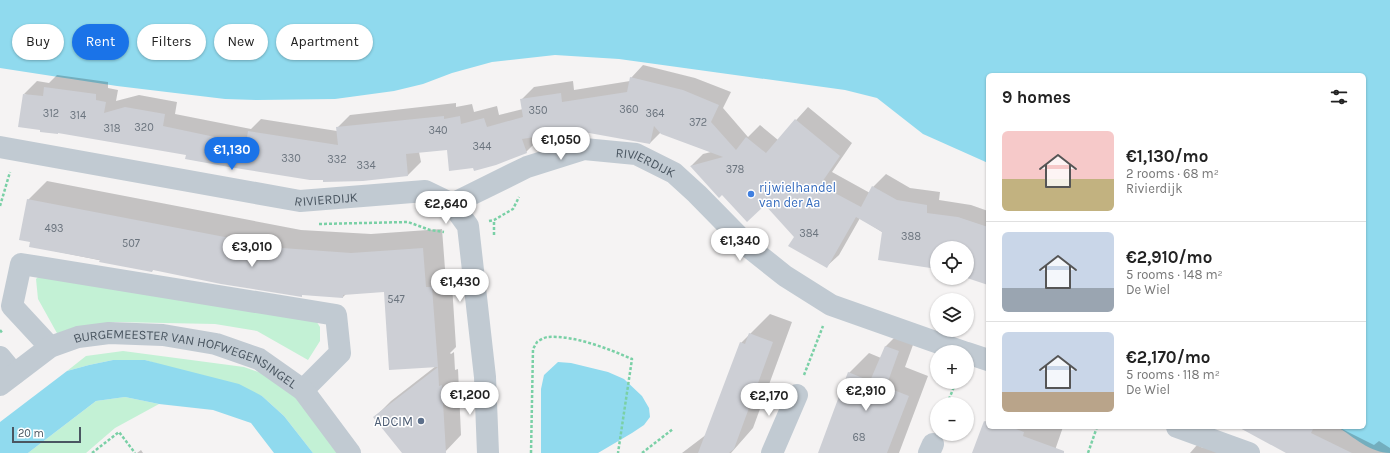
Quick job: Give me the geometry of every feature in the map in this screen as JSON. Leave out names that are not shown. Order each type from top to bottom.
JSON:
[{"type":"street","name":"RIVIERDIJK","points":[[0,147],[300,201],[425,191],[452,204],[527,167],[584,149],[636,154],[674,173],[697,194],[751,249],[785,276],[831,305],[944,345]]},
{"type":"street","points":[[452,204],[468,226],[485,377],[488,453]]},
{"type":"street","points":[[50,347],[12,306],[21,264],[336,315],[340,353],[303,390]]},
{"type":"street","name":"BURGEMEESTER VAN HOFWEGENSINGEL","points":[[7,379],[50,347],[78,337],[108,333],[163,335],[216,344],[259,359],[303,390],[350,453]]},
{"type":"street","points":[[974,355],[986,359]]},
{"type":"street","points":[[0,357],[7,379]]},
{"type":"street","points":[[772,453],[797,394]]},
{"type":"street","points":[[1182,429],[1248,453]]},
{"type":"path","points":[[0,206],[11,168]]},
{"type":"path","points":[[797,394],[831,305]]},
{"type":"path","points":[[531,453],[533,349],[537,342],[547,337],[575,340],[608,349],[632,359],[618,453]]},
{"type":"path","points":[[642,453],[673,429]]},
{"type":"path","points":[[1088,453],[1096,429]]},
{"type":"path","points":[[92,453],[119,432],[135,453]]},
{"type":"green space","points":[[42,273],[313,316],[320,327],[320,341],[308,360],[257,331],[215,324],[115,322],[74,328],[58,335],[38,299],[36,279]]},
{"type":"green space","points":[[123,351],[244,367],[276,378],[297,396],[337,453],[313,453],[284,416],[262,396],[145,360],[113,360],[67,371],[86,356]]},
{"type":"green space","points":[[125,397],[159,404],[115,428],[86,453],[28,453],[96,401]]},
{"type":"water","points":[[0,0],[1390,0],[1390,453],[1369,447],[1341,429],[1366,429],[1366,73],[986,73],[986,162],[923,134],[877,98],[845,90],[619,59],[555,55],[492,62],[452,73],[423,84],[394,91],[335,99],[225,99],[117,86],[0,68]]},
{"type":"water","points":[[113,360],[145,360],[239,384],[262,396],[284,416],[313,453],[274,453],[251,423],[213,410],[159,404],[125,397],[96,401],[28,453],[0,453],[0,422],[67,371]]},
{"type":"water","points":[[558,362],[571,363],[608,372],[624,379],[642,396],[649,408],[650,417],[644,425],[598,453],[541,453],[541,389],[544,375]]},
{"type":"building","points":[[630,77],[683,90],[719,105],[711,122],[736,150],[746,137],[766,153],[795,119],[840,156],[820,185],[861,207],[872,186],[897,200],[927,205],[927,213],[958,217],[986,226],[986,284],[974,280],[974,241],[930,241],[930,268],[878,260],[882,232],[856,217],[827,268],[788,246],[794,237],[765,205],[747,222],[722,195],[719,198],[690,166],[723,157],[661,134],[654,126],[650,144],[578,131],[579,138],[561,141],[560,133],[522,139],[527,153],[496,165],[474,171],[473,168],[449,171],[447,150],[406,154],[408,176],[363,181],[323,182],[323,180],[310,180],[185,159],[186,155],[58,133],[40,132],[40,130],[18,127],[23,94],[43,96],[44,87],[96,94],[96,100],[106,102],[104,113],[125,107],[165,114],[163,126],[246,143],[248,131],[338,145],[336,127],[444,116],[444,119],[460,116],[461,124],[484,118],[487,127],[523,117],[520,99],[561,93],[562,102],[627,92]]},
{"type":"building","points":[[27,199],[282,248],[351,253],[423,248],[426,287],[432,287],[438,367],[389,370],[384,292],[343,295],[343,298],[302,295],[302,297],[221,284],[153,270],[152,272],[99,262],[100,260],[29,247],[30,242],[19,240]]},
{"type":"building","points":[[749,333],[773,342],[734,449],[729,453],[698,453],[740,342],[745,344]]},
{"type":"building","points":[[885,346],[899,351],[886,387],[909,396],[887,453],[818,453],[848,372],[870,381]]},
{"type":"building","points":[[438,367],[439,386],[442,385],[446,453],[402,453],[373,417]]},
{"type":"building","points":[[984,421],[986,422],[986,429],[1016,429],[1024,432],[1023,436],[1064,451],[1064,453],[972,453]]},
{"type":"building","points":[[1242,429],[1313,429],[1311,433],[1352,453],[1286,453]]},
{"type":"place","name":"rijwielhandel van der Aa","points":[[751,194]]},
{"type":"place","name":"ADCIM","points":[[421,421]]}]
